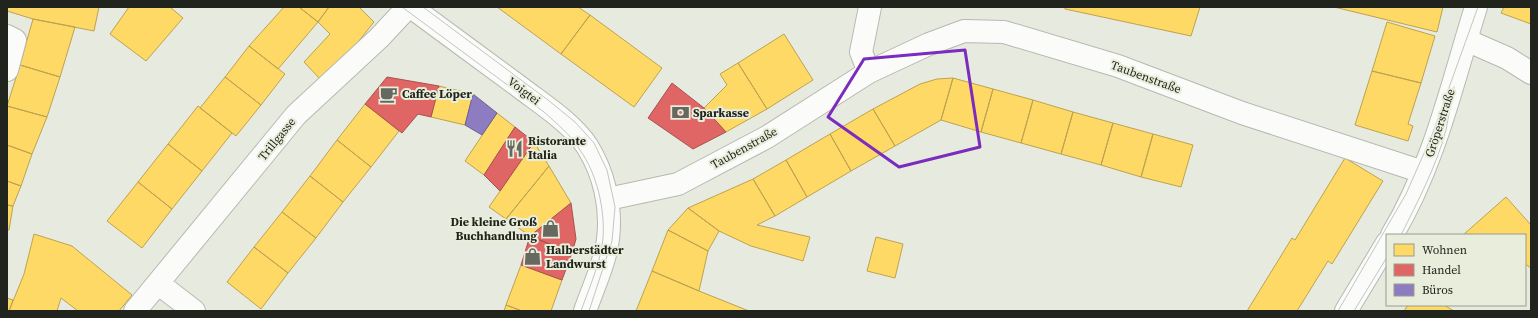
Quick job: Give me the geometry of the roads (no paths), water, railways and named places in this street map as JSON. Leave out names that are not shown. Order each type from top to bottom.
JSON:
[{"type":"street","name":"Voigtei","points":[[410,7],[548,108],[587,145],[600,172],[608,199],[608,240],[585,311]]},
{"type":"street","name":"Trillgasse","points":[[135,311],[159,284],[296,115],[410,7]]},
{"type":"street","points":[[869,72],[861,52],[870,7]]},
{"type":"street","name":"Gröperstraße","points":[[1393,234],[1414,195],[1432,151],[1476,7]]},
{"type":"street","name":"Taubenstraße","points":[[608,199],[678,184],[767,137],[869,72],[929,44],[964,31],[1004,32],[1118,66],[1242,113],[1423,172]]},
{"type":"street","points":[[7,36],[15,40],[7,70]]},
{"type":"street","points":[[1466,40],[1507,58],[1531,73]]},
{"type":"street","points":[[1346,311],[1386,245]]},
{"type":"street","points":[[159,284],[194,311]]},
{"type":"tram line","points":[[402,7],[544,112],[564,130],[586,159],[599,192],[603,215],[603,238],[597,266],[581,311]]},
{"type":"tram line","points":[[423,7],[548,100],[575,122],[594,143],[607,170],[615,207],[612,241],[589,311]]},
{"type":"tram line","points":[[1338,311],[1406,194],[1432,135],[1478,7]]},
{"type":"tram line","points":[[1401,234],[1426,184],[1442,144],[1454,87]]},
{"type":"tram line","points":[[1354,311],[1386,259]]},
{"type":"place","name":"Caffee Löper","points":[[389,94]]},
{"type":"place","name":"Sparkasse","points":[[680,113]]},
{"type":"place","name":"Ristorante Italia","points":[[515,148]]},
{"type":"place","name":"Die kleine Groß Buchhandlung","points":[[550,229]]},
{"type":"place","name":"Halberstädter Landwurst","points":[[533,257]]}]
